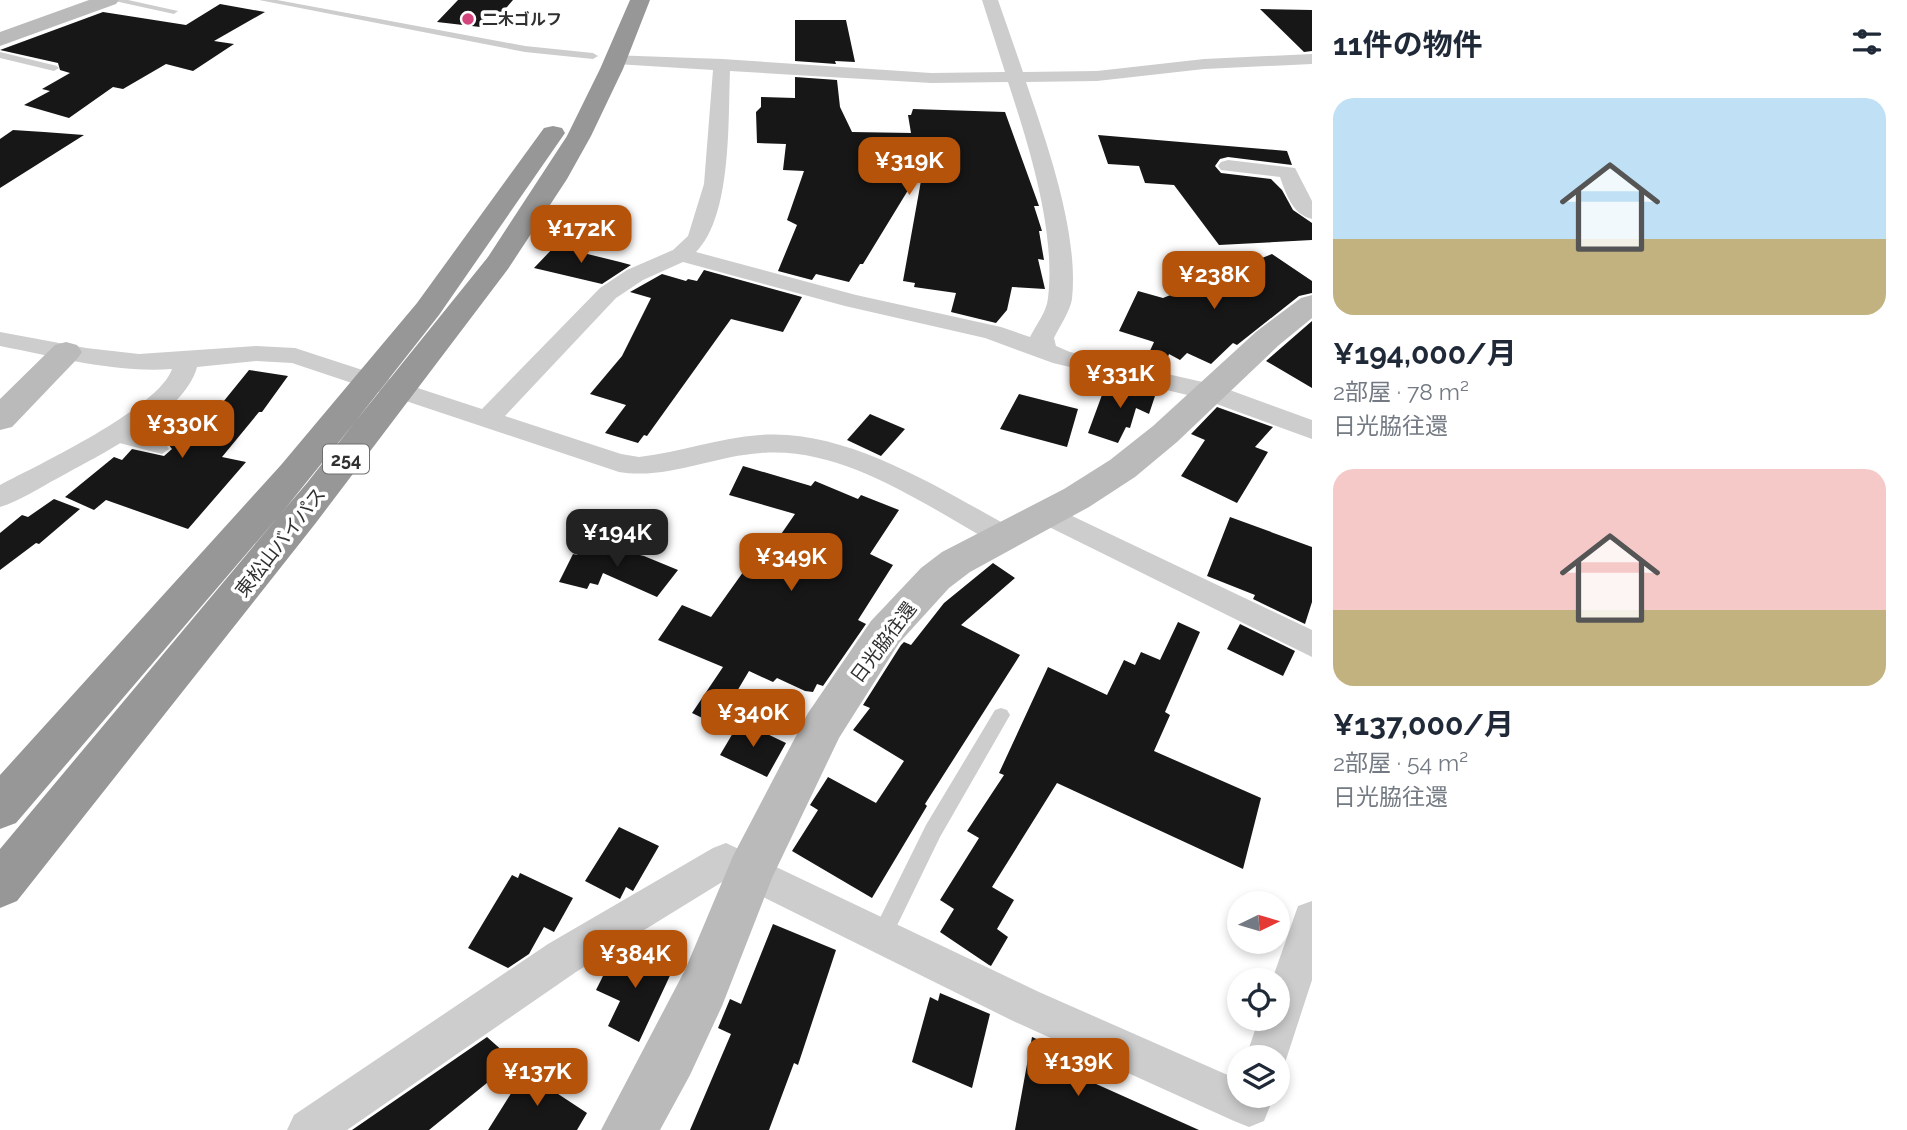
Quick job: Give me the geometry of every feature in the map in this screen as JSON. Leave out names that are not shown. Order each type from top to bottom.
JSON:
[{"type":"highway","name":"東松山バイパス","points":[[0,885],[238,596],[386,385],[538,203],[579,135],[605,57],[615,0]]},
{"type":"highway","name":"東松山バイパス","points":[[605,57],[640,0]]},
{"type":"highway","name":"東松山バイパス","points":[[0,808],[294,474],[386,385]]},
{"type":"street","points":[[0,39],[111,0]]},
{"type":"street","points":[[990,0],[1037,142],[1060,247],[1060,301],[1042,338],[1045,350]]},
{"type":"street","points":[[605,57],[931,78],[1097,76],[1193,65],[1312,59]]},
{"type":"street","points":[[486,420],[608,293],[635,275],[681,255],[698,238],[715,184],[722,64]]},
{"type":"street","points":[[1228,166],[1288,172],[1298,198],[1312,213]]},
{"type":"street","points":[[681,255],[853,301],[992,332],[1062,358],[1208,391],[1312,430]]},
{"type":"street","name":"日光脇往還","points":[[629,1130],[671,1056],[704,988],[750,872],[823,726],[886,632],[935,578],[956,562],[1103,483],[1145,451],[1208,391],[1312,304]]},
{"type":"street","points":[[0,339],[139,362],[280,353],[386,385],[590,455],[639,466],[773,443],[817,449],[879,470],[1002,536]]},
{"type":"street","points":[[0,419],[66,352]]},
{"type":"street","points":[[0,497],[109,436],[154,405],[177,384],[186,360]]},
{"type":"street","points":[[1047,514],[1312,644]]},
{"type":"street","points":[[309,1130],[562,958],[726,860],[1025,1006],[1227,1096]]},
{"type":"street","points":[[1272,1045],[1304,971],[1312,919]]},
{"type":"lane","points":[[111,0],[174,11]]},
{"type":"lane","points":[[263,0],[525,48],[605,57]]},
{"type":"lane","points":[[0,55],[54,68]]},
{"type":"lane","points":[[109,436],[163,449]]},
{"type":"lane","points":[[881,937],[933,831],[1001,715]]},
{"type":"building","name":"二木ゴルフ","points":[[458,0],[513,0],[489,28],[437,22]]},
{"type":"building","points":[[220,4],[265,12],[214,41],[234,44],[193,71],[166,64],[123,89],[113,87],[69,118],[24,105],[50,91],[42,89],[70,73],[60,70],[58,63],[0,50],[103,12],[186,25]]},
{"type":"building","points":[[1260,9],[1312,10],[1312,51],[1304,52]]},
{"type":"building","points":[[795,20],[846,20],[855,62],[835,61],[836,64],[795,61]]},
{"type":"building","points":[[795,77],[837,80],[840,107],[852,132],[911,133],[908,115],[911,115],[913,109],[1005,112],[1039,206],[1034,206],[1042,231],[1039,231],[1044,260],[1038,259],[1045,289],[1012,287],[1007,310],[996,323],[951,312],[956,293],[914,287],[915,283],[903,281],[924,164],[863,264],[860,264],[849,282],[816,274],[812,280],[778,271],[797,225],[787,220],[804,171],[783,170],[786,144],[757,143],[756,112],[761,107],[761,97],[795,98]]},
{"type":"building","points":[[13,130],[84,135],[0,188],[0,139]]},
{"type":"building","points":[[1098,135],[1287,151],[1292,165],[1228,157],[1220,159],[1215,166],[1221,173],[1271,179],[1282,190],[1293,210],[1312,223],[1312,240],[1219,245],[1174,185],[1145,183],[1139,166],[1108,164]]},
{"type":"building","points":[[555,246],[631,265],[602,284],[534,268]]},
{"type":"building","points":[[1272,254],[1312,281],[1312,293],[1299,296],[1237,345],[1233,343],[1211,364],[1187,353],[1180,360],[1169,354],[1163,370],[1143,366],[1154,342],[1119,331],[1138,291],[1163,298]]},
{"type":"building","points":[[704,270],[802,297],[783,332],[731,319],[647,436],[644,435],[638,443],[605,433],[626,405],[590,394],[622,356],[651,298],[630,292],[662,274],[686,281],[697,281]]},
{"type":"building","points":[[1312,321],[1312,388],[1266,361]]},
{"type":"building","points":[[249,370],[288,376],[262,412],[259,412],[222,457],[246,462],[188,529],[106,500],[94,510],[65,497],[114,457],[122,460],[132,449],[164,456],[172,449],[169,445],[143,437],[159,420],[202,428]]},
{"type":"building","points":[[1106,384],[1131,391],[1134,385],[1157,390],[1149,414],[1136,408],[1130,428],[1126,427],[1118,443],[1088,433]]},
{"type":"building","points":[[1019,394],[1078,409],[1067,447],[1000,429]]},
{"type":"building","points":[[1217,407],[1273,427],[1255,447],[1268,452],[1237,503],[1181,476],[1205,440],[1191,434]]},
{"type":"building","points":[[870,414],[905,429],[881,456],[847,440]]},
{"type":"building","points":[[743,466],[811,486],[815,481],[858,499],[861,495],[899,510],[870,554],[893,565],[858,620],[866,624],[823,686],[817,684],[813,692],[805,691],[777,678],[773,682],[749,671],[717,725],[692,713],[723,667],[658,640],[682,605],[711,617],[746,568],[755,572],[795,514],[729,495]]},
{"type":"building","points":[[54,499],[80,509],[39,544],[36,543],[0,570],[0,533],[22,515],[28,517]]},
{"type":"building","points":[[1230,517],[1312,547],[1312,602],[1305,624],[1253,599],[1255,595],[1207,576]]},
{"type":"building","points":[[592,543],[644,556],[678,570],[657,597],[603,573],[598,585],[590,583],[587,589],[559,582],[573,554],[577,555],[582,547],[589,549]]},
{"type":"building","points":[[993,563],[1015,578],[961,625],[1020,655],[925,804],[927,806],[872,898],[792,851],[818,810],[810,805],[828,777],[876,803],[904,761],[853,730],[870,708],[863,705],[901,645],[904,642],[911,645],[944,603]]},
{"type":"building","points":[[1178,622],[1200,632],[1165,712],[1170,715],[1154,751],[1261,798],[1243,869],[1057,783],[992,887],[1014,900],[997,929],[1008,937],[991,966],[989,965],[940,932],[954,909],[940,900],[979,838],[967,831],[1004,775],[999,773],[1048,667],[1107,695],[1124,660],[1135,665],[1141,652],[1160,660]]},
{"type":"building","points":[[1240,624],[1295,651],[1283,676],[1227,649]]},
{"type":"building","points":[[740,721],[786,743],[767,777],[720,755]]},
{"type":"building","points":[[619,827],[659,846],[633,891],[626,887],[620,899],[585,881]]},
{"type":"building","points":[[520,873],[573,898],[554,932],[544,927],[529,954],[508,968],[468,948],[512,875],[518,878]]},
{"type":"building","points":[[773,924],[836,950],[798,1065],[794,1063],[769,1130],[690,1130],[731,1034],[718,1028],[730,999],[741,1004]]},
{"type":"building","points":[[628,945],[674,967],[639,1042],[608,1026],[620,1001],[596,990],[609,964],[617,967]]},
{"type":"building","points":[[940,993],[990,1014],[972,1088],[912,1062],[930,997],[938,1001]]},
{"type":"building","points":[[487,1037],[514,1061],[429,1130],[352,1130]]},
{"type":"building","points":[[1032,1037],[1088,1060],[1085,1079],[1199,1130],[1015,1130]]},
{"type":"building","points":[[527,1068],[548,1082],[546,1086],[587,1113],[577,1130],[488,1130]]},
{"type":"place","name":"二木ゴルフ","points":[[468,19]]}]
